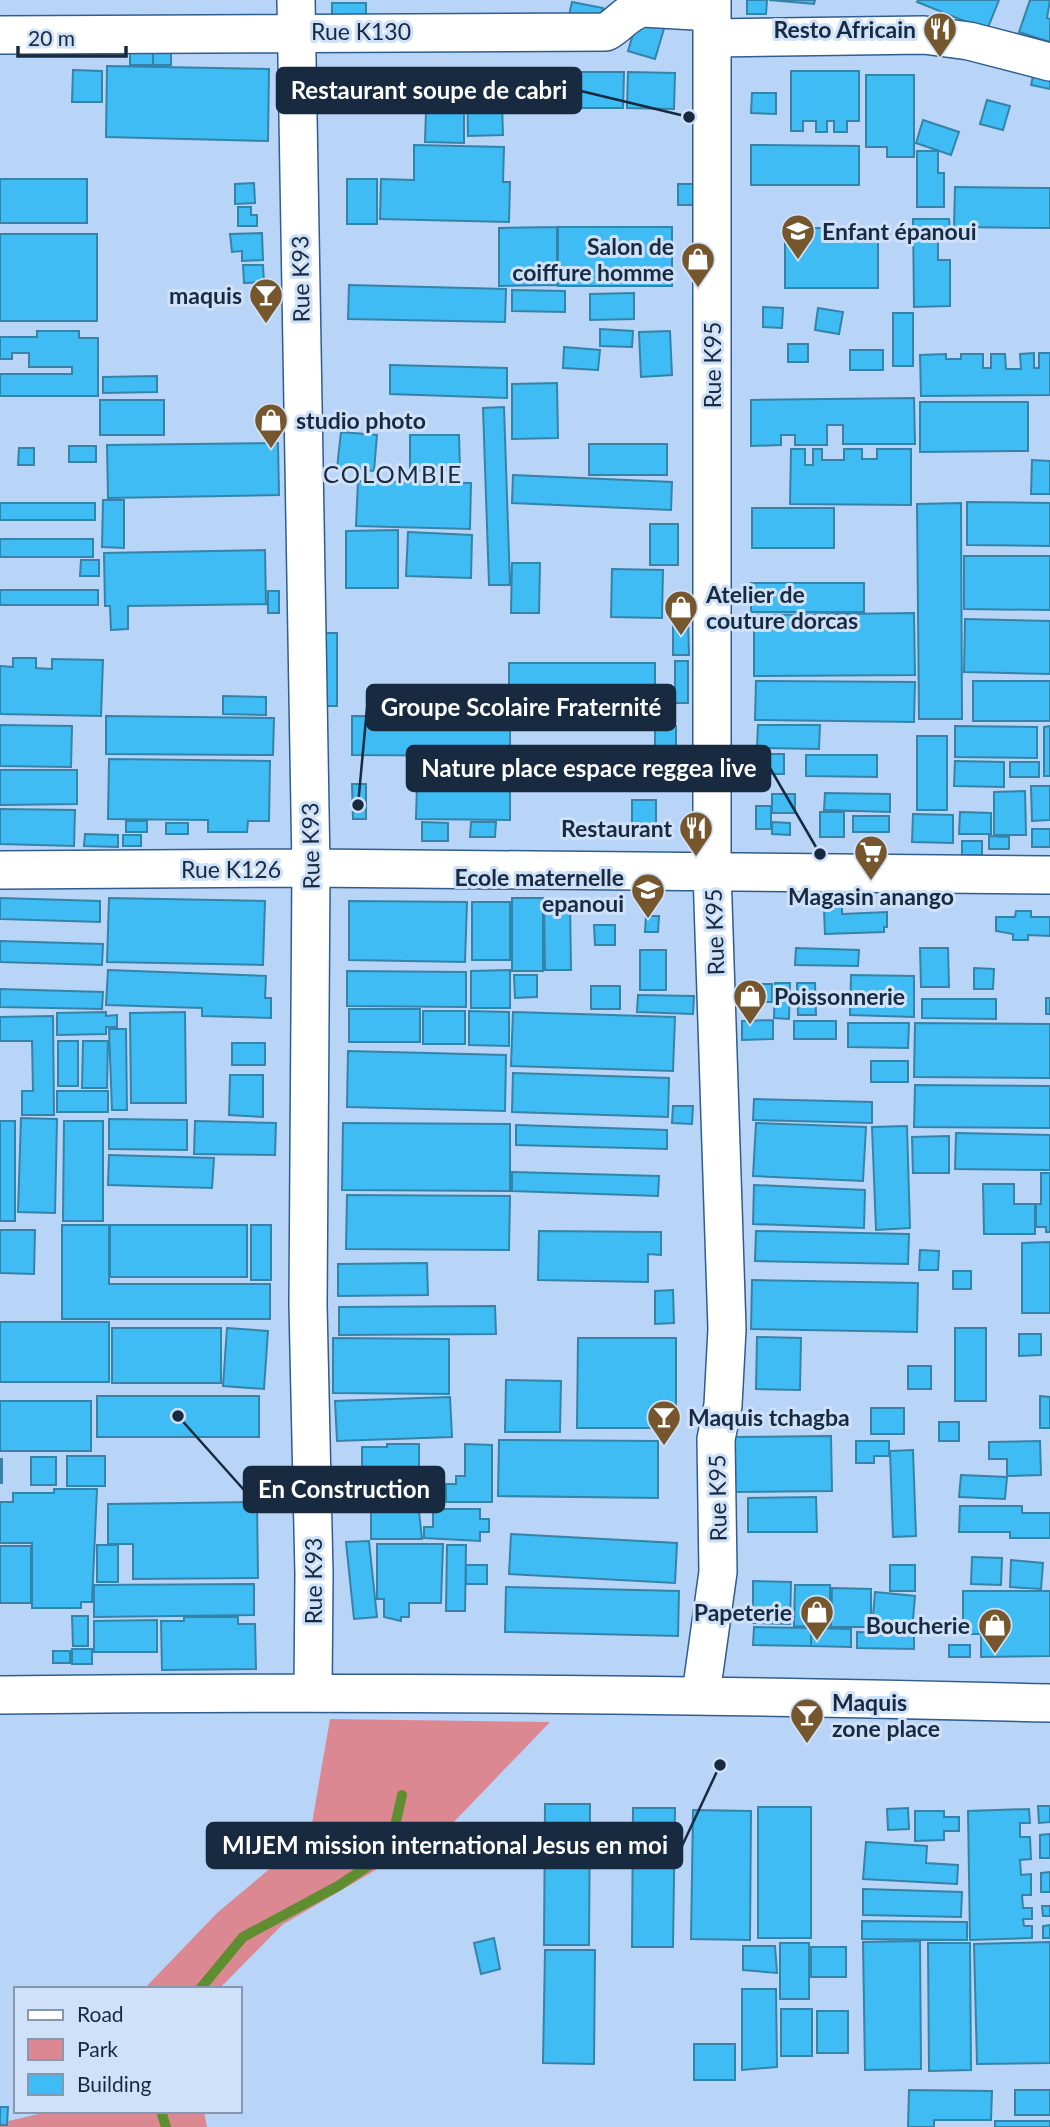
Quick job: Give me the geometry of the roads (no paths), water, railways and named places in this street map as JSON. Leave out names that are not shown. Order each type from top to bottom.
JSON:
[{"type":"street","name":"Rue K130","points":[[0,35],[296,15],[606,32],[618,25],[633,10],[643,8],[712,17],[924,35],[969,41],[1050,62]]},
{"type":"street","name":"Rue K93","points":[[296,15],[311,868],[308,1305],[314,1574],[313,1691]]},
{"type":"street","name":"Rue K95","points":[[701,1694],[718,1572],[716,1439],[723,1405],[727,1329],[712,871],[712,17]]},
{"type":"street","name":"Rue K126","points":[[0,870],[311,868],[1050,875]]},
{"type":"street","points":[[0,1695],[313,1691],[701,1694],[1050,1703]]},
{"type":"waterway","points":[[202,1987],[243,1937],[338,1886],[389,1852],[402,1795]]},
{"type":"waterway","points":[[162,2113],[166,2127]]},
{"type":"place","name":"Resto Africain","points":[[940,59]]},
{"type":"place","name":"Restaurant soupe de cabri","points":[[689,117]]},
{"type":"place","name":"Enfant épanoui","points":[[798,261]]},
{"type":"place","name":"Salon de coiffure homme","points":[[698,289]]},
{"type":"place","name":"maquis","points":[[266,325]]},
{"type":"place","name":"studio photo","points":[[271,450]]},
{"type":"place","name":"Atelier de couture dorcas","points":[[681,637]]},
{"type":"place","name":"Groupe Scolaire Fraternité","points":[[358,805]]},
{"type":"place","name":"Nature place espace reggea live","points":[[820,854]]},
{"type":"place","name":"Restaurant","points":[[696,858]]},
{"type":"place","name":"Magasin anango","points":[[871,882]]},
{"type":"place","name":"Ecole maternelle epanoui","points":[[648,920]]},
{"type":"place","name":"Poissonnerie","points":[[750,1026]]},
{"type":"place","name":"En Construction","points":[[178,1416]]},
{"type":"place","name":"Maquis tchagba","points":[[664,1447]]},
{"type":"place","name":"Papeterie","points":[[817,1642]]},
{"type":"place","name":"Boucherie","points":[[995,1655]]},
{"type":"place","name":"Maquis zone place","points":[[807,1745]]},
{"type":"place","name":"MIJEM mission international Jesus en moi","points":[[720,1765]]},
{"type":"district","name":"COLOMBIE","points":[[393,473]]}]
